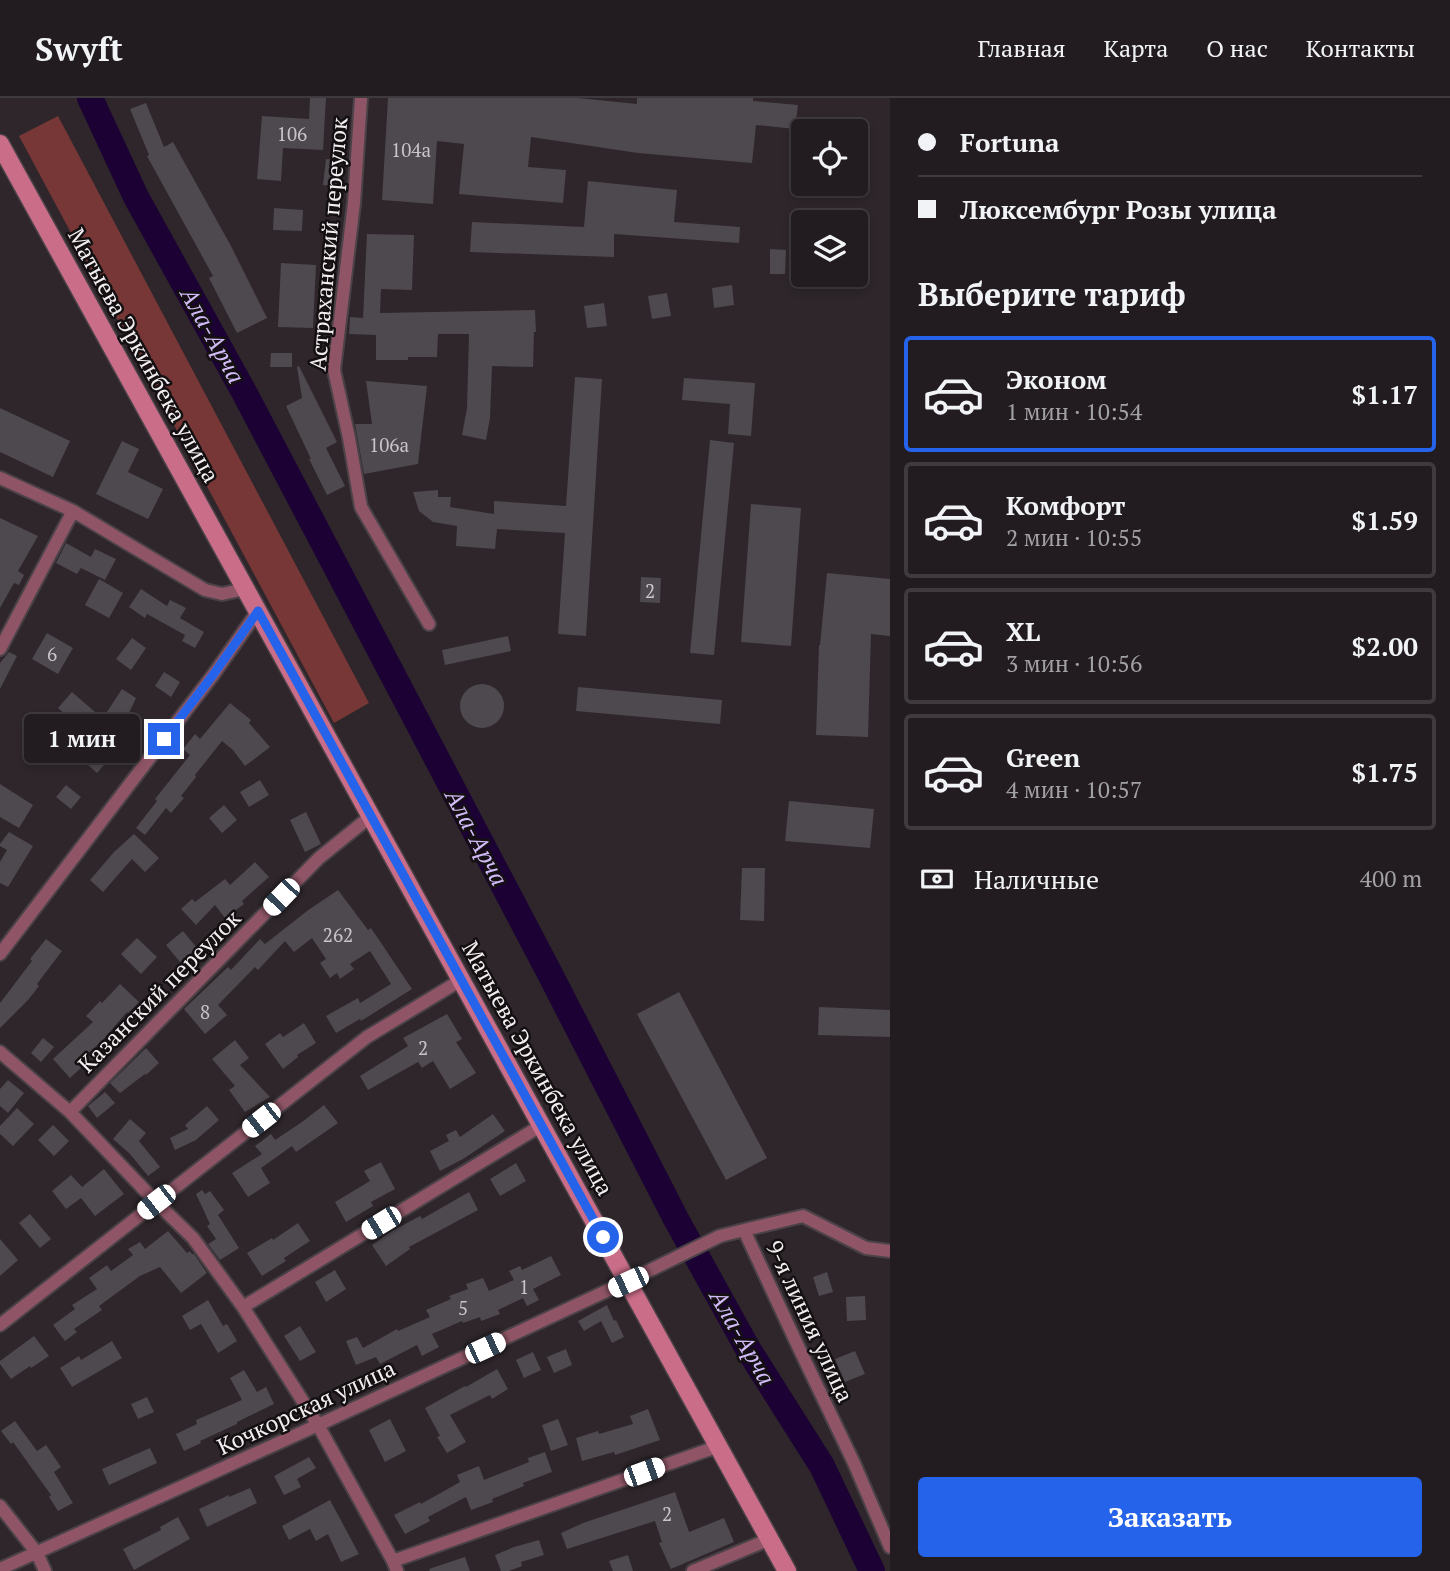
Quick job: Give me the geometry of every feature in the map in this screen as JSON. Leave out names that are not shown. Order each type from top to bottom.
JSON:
[{"type":"main road","name":"Матыева Эркинбека улица","points":[[0,144],[788,1571]]},
{"type":"street","name":"Астраханский переулок","points":[[361,98],[354,203],[334,370],[361,507],[429,624]]},
{"type":"street","points":[[0,478],[73,511],[205,590],[222,594],[246,589]]},
{"type":"street","points":[[0,649],[73,511]]},
{"type":"street","points":[[0,954],[213,675],[258,611]]},
{"type":"street","name":"Казанский переулок","points":[[70,1112],[319,858],[371,816]]},
{"type":"street","points":[[0,1325],[367,1037],[461,979]]},
{"type":"street","points":[[0,1052],[70,1112],[193,1238],[243,1307],[318,1425],[395,1566],[719,1446]]},
{"type":"street","points":[[243,1307],[542,1125]]},
{"type":"street","points":[[744,1230],[803,1216],[866,1248],[890,1251]]},
{"type":"street","name":"9-я линия улица","points":[[628,1282],[720,1236],[744,1230],[854,1463],[890,1547]]},
{"type":"street","name":"Кочкорская улица","points":[[0,1569],[628,1282]]},
{"type":"street","points":[[0,1506],[37,1553],[45,1571]]},
{"type":"street","points":[[693,1571],[770,1539]]},
{"type":"shaded area","points":[[58,116],[369,703],[334,723],[19,136]]},
{"type":"building","points":[[310,98],[326,98],[323,150],[283,148],[281,181],[257,179],[262,116],[309,119]]},
{"type":"building","points":[[388,98],[578,98],[637,104],[637,98],[753,98],[753,101],[798,105],[796,119],[791,119],[791,129],[756,125],[752,163],[638,153],[531,137],[528,167],[566,170],[563,203],[459,194],[464,144],[437,141],[433,204],[382,200]]},
{"type":"building","points":[[146,103],[164,147],[173,142],[231,246],[267,318],[237,333],[209,278],[213,276],[147,156],[149,155],[130,109]]},
{"type":"building","points":[[326,159],[342,160],[339,187],[323,185]]},
{"type":"building","points":[[588,181],[677,190],[674,222],[740,227],[739,243],[614,234],[614,257],[470,252],[472,222],[584,227]]},
{"type":"building","points":[[274,208],[303,210],[302,231],[273,230]]},
{"type":"building","points":[[367,234],[414,235],[412,290],[381,289],[380,313],[535,310],[533,367],[492,366],[490,418],[486,440],[462,435],[467,408],[469,334],[438,334],[437,357],[376,360],[376,335],[349,334],[350,317],[363,318]]},
{"type":"building","points":[[770,249],[786,250],[785,274],[770,274]]},
{"type":"building","points":[[281,263],[316,265],[313,328],[278,327]]},
{"type":"building","points":[[732,285],[734,305],[714,308],[712,288]]},
{"type":"building","points":[[667,293],[671,316],[652,319],[648,296]]},
{"type":"building","points":[[604,303],[607,326],[587,328],[584,306]]},
{"type":"building","points":[[271,353],[292,353],[292,367],[270,367]]},
{"type":"building","points":[[299,366],[337,442],[326,448],[345,486],[327,495],[286,406],[302,398]]},
{"type":"building","points":[[575,377],[602,379],[586,636],[558,634],[565,533],[497,529],[495,549],[456,546],[457,526],[433,522],[419,511],[413,492],[438,490],[438,497],[451,497],[450,507],[494,514],[494,501],[566,506]]},
{"type":"building","points":[[684,378],[755,383],[751,436],[728,434],[730,404],[682,400]]},
{"type":"building","points":[[366,381],[427,386],[418,464],[364,474],[355,424],[372,424]]},
{"type":"building","points":[[0,408],[70,441],[53,477],[0,452]]},
{"type":"building","points":[[710,440],[734,443],[714,655],[690,653]]},
{"type":"building","points":[[122,441],[139,449],[128,472],[163,489],[148,519],[96,494]]},
{"type":"building","points":[[751,504],[801,508],[791,646],[741,642]]},
{"type":"building","points":[[0,518],[38,536],[18,571],[24,575],[19,585],[14,583],[0,608]]},
{"type":"building","points":[[66,543],[91,557],[95,549],[116,559],[105,580],[81,568],[77,574],[56,563]]},
{"type":"building","points":[[827,573],[890,579],[890,636],[871,634],[868,737],[816,735],[819,645]]},
{"type":"building","points":[[641,577],[661,578],[660,603],[640,602]]},
{"type":"building","points":[[99,579],[123,593],[109,618],[85,605]]},
{"type":"building","points":[[141,589],[167,606],[170,600],[186,608],[180,618],[204,632],[195,648],[182,641],[185,635],[147,614],[145,618],[129,607]]},
{"type":"building","points":[[47,633],[73,648],[58,674],[32,659]]},
{"type":"building","points":[[508,636],[511,651],[445,665],[442,650]]},
{"type":"building","points":[[132,638],[146,648],[131,670],[116,659]]},
{"type":"building","points":[[9,652],[17,656],[0,689],[0,663]]},
{"type":"building","points":[[164,672],[180,682],[171,697],[155,686]]},
{"type":"building","points":[[482,684],[497,691],[504,706],[497,721],[482,728],[467,721],[460,706],[467,691]]},
{"type":"building","points":[[578,687],[722,700],[720,724],[576,711]]},
{"type":"building","points":[[122,689],[136,698],[128,715],[138,723],[130,734],[105,715]]},
{"type":"building","points":[[72,692],[95,712],[81,728],[58,708]]},
{"type":"building","points":[[230,703],[251,720],[249,723],[270,747],[245,766],[222,741],[195,775],[181,796],[184,798],[171,813],[166,808],[145,835],[136,828],[190,755],[183,749],[195,734],[200,739]]},
{"type":"building","points":[[90,739],[111,757],[97,773],[77,755]]},
{"type":"building","points":[[260,780],[269,795],[249,807],[240,792]]},
{"type":"building","points":[[0,784],[33,805],[19,828],[0,817]]},
{"type":"building","points":[[66,785],[81,797],[71,809],[56,797]]},
{"type":"building","points":[[789,801],[874,809],[870,848],[785,841]]},
{"type":"building","points":[[224,805],[237,820],[222,833],[209,818]]},
{"type":"building","points":[[306,812],[321,844],[305,852],[290,820]]},
{"type":"building","points":[[9,832],[33,846],[8,887],[0,883],[0,862],[7,850],[0,844]]},
{"type":"building","points":[[134,834],[159,858],[145,872],[132,859],[103,892],[90,880]]},
{"type":"building","points":[[255,862],[269,877],[242,901],[244,904],[225,918],[215,905],[196,925],[181,909],[192,899],[195,902],[225,879],[230,885]]},
{"type":"building","points":[[742,868],[765,868],[764,921],[740,920]]},
{"type":"building","points":[[338,890],[368,930],[371,928],[412,989],[361,1021],[360,1019],[336,1033],[326,1016],[358,998],[360,1003],[391,984],[370,951],[350,964],[354,969],[340,979],[337,973],[330,978],[320,963],[326,959],[312,938],[294,952],[285,941],[258,970],[255,967],[218,1005],[227,1015],[205,1034],[184,1009],[228,967],[231,970],[260,939],[265,944]]},
{"type":"building","points":[[183,931],[197,948],[180,962],[166,945]]},
{"type":"building","points":[[137,938],[157,957],[141,974],[121,954]]},
{"type":"building","points":[[46,939],[62,951],[28,1000],[0,1028],[0,1003]]},
{"type":"building","points":[[120,984],[139,1002],[77,1063],[81,1068],[70,1078],[53,1059],[93,1022],[86,1016]]},
{"type":"building","points":[[679,992],[767,1158],[726,1180],[637,1014]]},
{"type":"building","points":[[819,1007],[890,1010],[890,1037],[818,1035]]},
{"type":"building","points":[[447,1014],[462,1039],[456,1042],[476,1073],[450,1089],[433,1061],[422,1068],[418,1062],[368,1090],[360,1076],[408,1046],[403,1038]]},
{"type":"building","points":[[304,1023],[316,1043],[297,1055],[298,1057],[283,1069],[265,1044],[280,1033],[283,1037]]},
{"type":"building","points":[[43,1038],[54,1047],[41,1062],[31,1053]]},
{"type":"building","points":[[235,1040],[249,1058],[240,1065],[270,1097],[245,1112],[229,1090],[235,1086],[212,1059]]},
{"type":"building","points":[[146,1048],[159,1063],[120,1093],[110,1083]]},
{"type":"building","points":[[8,1080],[24,1093],[8,1113],[0,1106],[0,1089]]},
{"type":"building","points":[[105,1092],[115,1103],[97,1118],[88,1106]]},
{"type":"building","points":[[324,1105],[338,1123],[296,1152],[292,1146],[261,1168],[270,1183],[248,1197],[232,1173],[262,1154],[255,1146],[271,1134],[275,1140]]},
{"type":"building","points":[[207,1106],[219,1120],[196,1140],[175,1150],[170,1138],[188,1129],[185,1125]]},
{"type":"building","points":[[17,1108],[34,1124],[13,1146],[0,1134],[0,1126]]},
{"type":"building","points":[[493,1114],[505,1131],[440,1171],[430,1151],[449,1141],[446,1135],[456,1130],[460,1137]]},
{"type":"building","points":[[130,1119],[146,1133],[139,1141],[160,1167],[148,1176],[113,1139]]},
{"type":"building","points":[[53,1125],[69,1141],[54,1156],[38,1140]]},
{"type":"building","points":[[381,1162],[395,1189],[371,1202],[373,1206],[346,1222],[335,1202],[370,1181],[364,1171]]},
{"type":"building","points":[[516,1163],[526,1181],[500,1196],[490,1179]]},
{"type":"building","points":[[104,1169],[124,1194],[95,1216],[81,1198],[66,1209],[52,1191],[71,1175],[82,1187]]},
{"type":"building","points":[[202,1190],[205,1194],[210,1191],[224,1210],[218,1215],[239,1248],[220,1260],[208,1244],[216,1239],[207,1226],[210,1224],[196,1194]]},
{"type":"building","points":[[469,1192],[478,1210],[409,1247],[410,1249],[386,1266],[372,1245],[392,1231],[420,1216],[422,1219]]},
{"type":"building","points":[[30,1214],[51,1239],[40,1248],[19,1223]]},
{"type":"building","points":[[298,1223],[310,1241],[262,1276],[247,1253]]},
{"type":"building","points":[[168,1231],[187,1253],[190,1251],[194,1254],[207,1273],[181,1293],[160,1267],[140,1276],[99,1306],[102,1310],[74,1329],[77,1332],[65,1341],[53,1325],[75,1309],[72,1305],[97,1289],[89,1278],[107,1265],[111,1271],[133,1255],[128,1249],[140,1242],[145,1249]]},
{"type":"building","points":[[0,1239],[18,1260],[0,1276]]},
{"type":"building","points":[[551,1256],[561,1275],[533,1289],[539,1300],[527,1306],[523,1298],[498,1310],[500,1314],[481,1321],[480,1317],[463,1323],[462,1321],[432,1334],[439,1347],[422,1356],[417,1345],[380,1364],[376,1357],[356,1365],[346,1341],[357,1337],[363,1348],[397,1329],[398,1331],[430,1317],[426,1310],[451,1299],[449,1296],[468,1289],[466,1284],[483,1278],[489,1291],[514,1280],[509,1271],[520,1266],[522,1270]]},
{"type":"building","points":[[335,1270],[346,1289],[326,1302],[315,1282]]},
{"type":"building","points":[[827,1272],[833,1292],[819,1296],[813,1277]]},
{"type":"building","points":[[865,1296],[866,1320],[847,1321],[846,1297]]},
{"type":"building","points":[[208,1300],[223,1326],[227,1324],[237,1341],[218,1353],[201,1324],[190,1330],[182,1316]]},
{"type":"building","points":[[607,1305],[624,1337],[612,1343],[601,1321],[584,1331],[578,1321]]},
{"type":"building","points":[[300,1326],[316,1352],[300,1361],[284,1336]]},
{"type":"building","points":[[34,1336],[49,1356],[11,1379],[0,1361]]},
{"type":"building","points":[[112,1341],[122,1358],[72,1387],[60,1368],[79,1356],[81,1360]]},
{"type":"building","points":[[566,1349],[572,1365],[554,1373],[547,1357]]},
{"type":"building","points":[[855,1351],[865,1374],[845,1382],[835,1359]]},
{"type":"building","points":[[533,1352],[541,1370],[524,1378],[516,1360]]},
{"type":"building","points":[[497,1369],[508,1389],[492,1399],[490,1395],[450,1415],[466,1442],[447,1453],[425,1408]]},
{"type":"building","points":[[244,1370],[257,1392],[266,1387],[274,1404],[184,1451],[176,1434],[197,1424],[196,1420],[242,1400],[230,1378]]},
{"type":"building","points":[[147,1397],[154,1412],[138,1419],[131,1404]]},
{"type":"building","points":[[648,1409],[660,1440],[615,1455],[614,1452],[582,1461],[576,1438],[633,1424],[630,1416]]},
{"type":"building","points":[[390,1419],[406,1451],[385,1462],[369,1430]]},
{"type":"building","points":[[558,1419],[568,1445],[551,1451],[542,1425]]},
{"type":"building","points":[[15,1421],[37,1451],[46,1445],[61,1467],[54,1472],[73,1503],[58,1511],[49,1497],[51,1495],[13,1442],[11,1444],[1,1431]]},
{"type":"building","points":[[150,1448],[157,1463],[109,1485],[102,1469]]},
{"type":"building","points":[[545,1452],[552,1472],[523,1483],[524,1486],[492,1499],[493,1502],[471,1510],[466,1497],[428,1517],[430,1521],[405,1534],[394,1515],[420,1502],[421,1504],[460,1482],[457,1475],[479,1466],[484,1480],[529,1462],[528,1458]]},
{"type":"building","points":[[309,1457],[316,1468],[297,1479],[301,1487],[284,1495],[274,1476]]},
{"type":"building","points":[[250,1488],[257,1503],[207,1527],[199,1509]]},
{"type":"building","points":[[675,1492],[689,1532],[724,1518],[734,1542],[671,1569],[659,1543],[662,1542],[655,1521],[567,1549],[561,1533]]},
{"type":"building","points":[[330,1500],[359,1554],[341,1562],[328,1534],[316,1541],[310,1529],[289,1540],[282,1526]]},
{"type":"building","points":[[178,1517],[190,1539],[134,1570],[123,1549],[161,1530],[160,1527]]},
{"type":"building","points":[[539,1540],[544,1555],[521,1562],[522,1566],[509,1571],[501,1571],[495,1555]]},
{"type":"building","points":[[628,1555],[633,1571],[613,1571],[609,1561]]},
{"type":"building","points":[[465,1557],[470,1571],[429,1569]]},
{"type":"waterway","name":"Ала-Арча","points":[[90,98],[136,197],[244,392],[676,1219],[748,1349],[822,1466],[872,1571]]},
{"type":"route","points":[[164,739],[258,611],[603,1237]]}]
